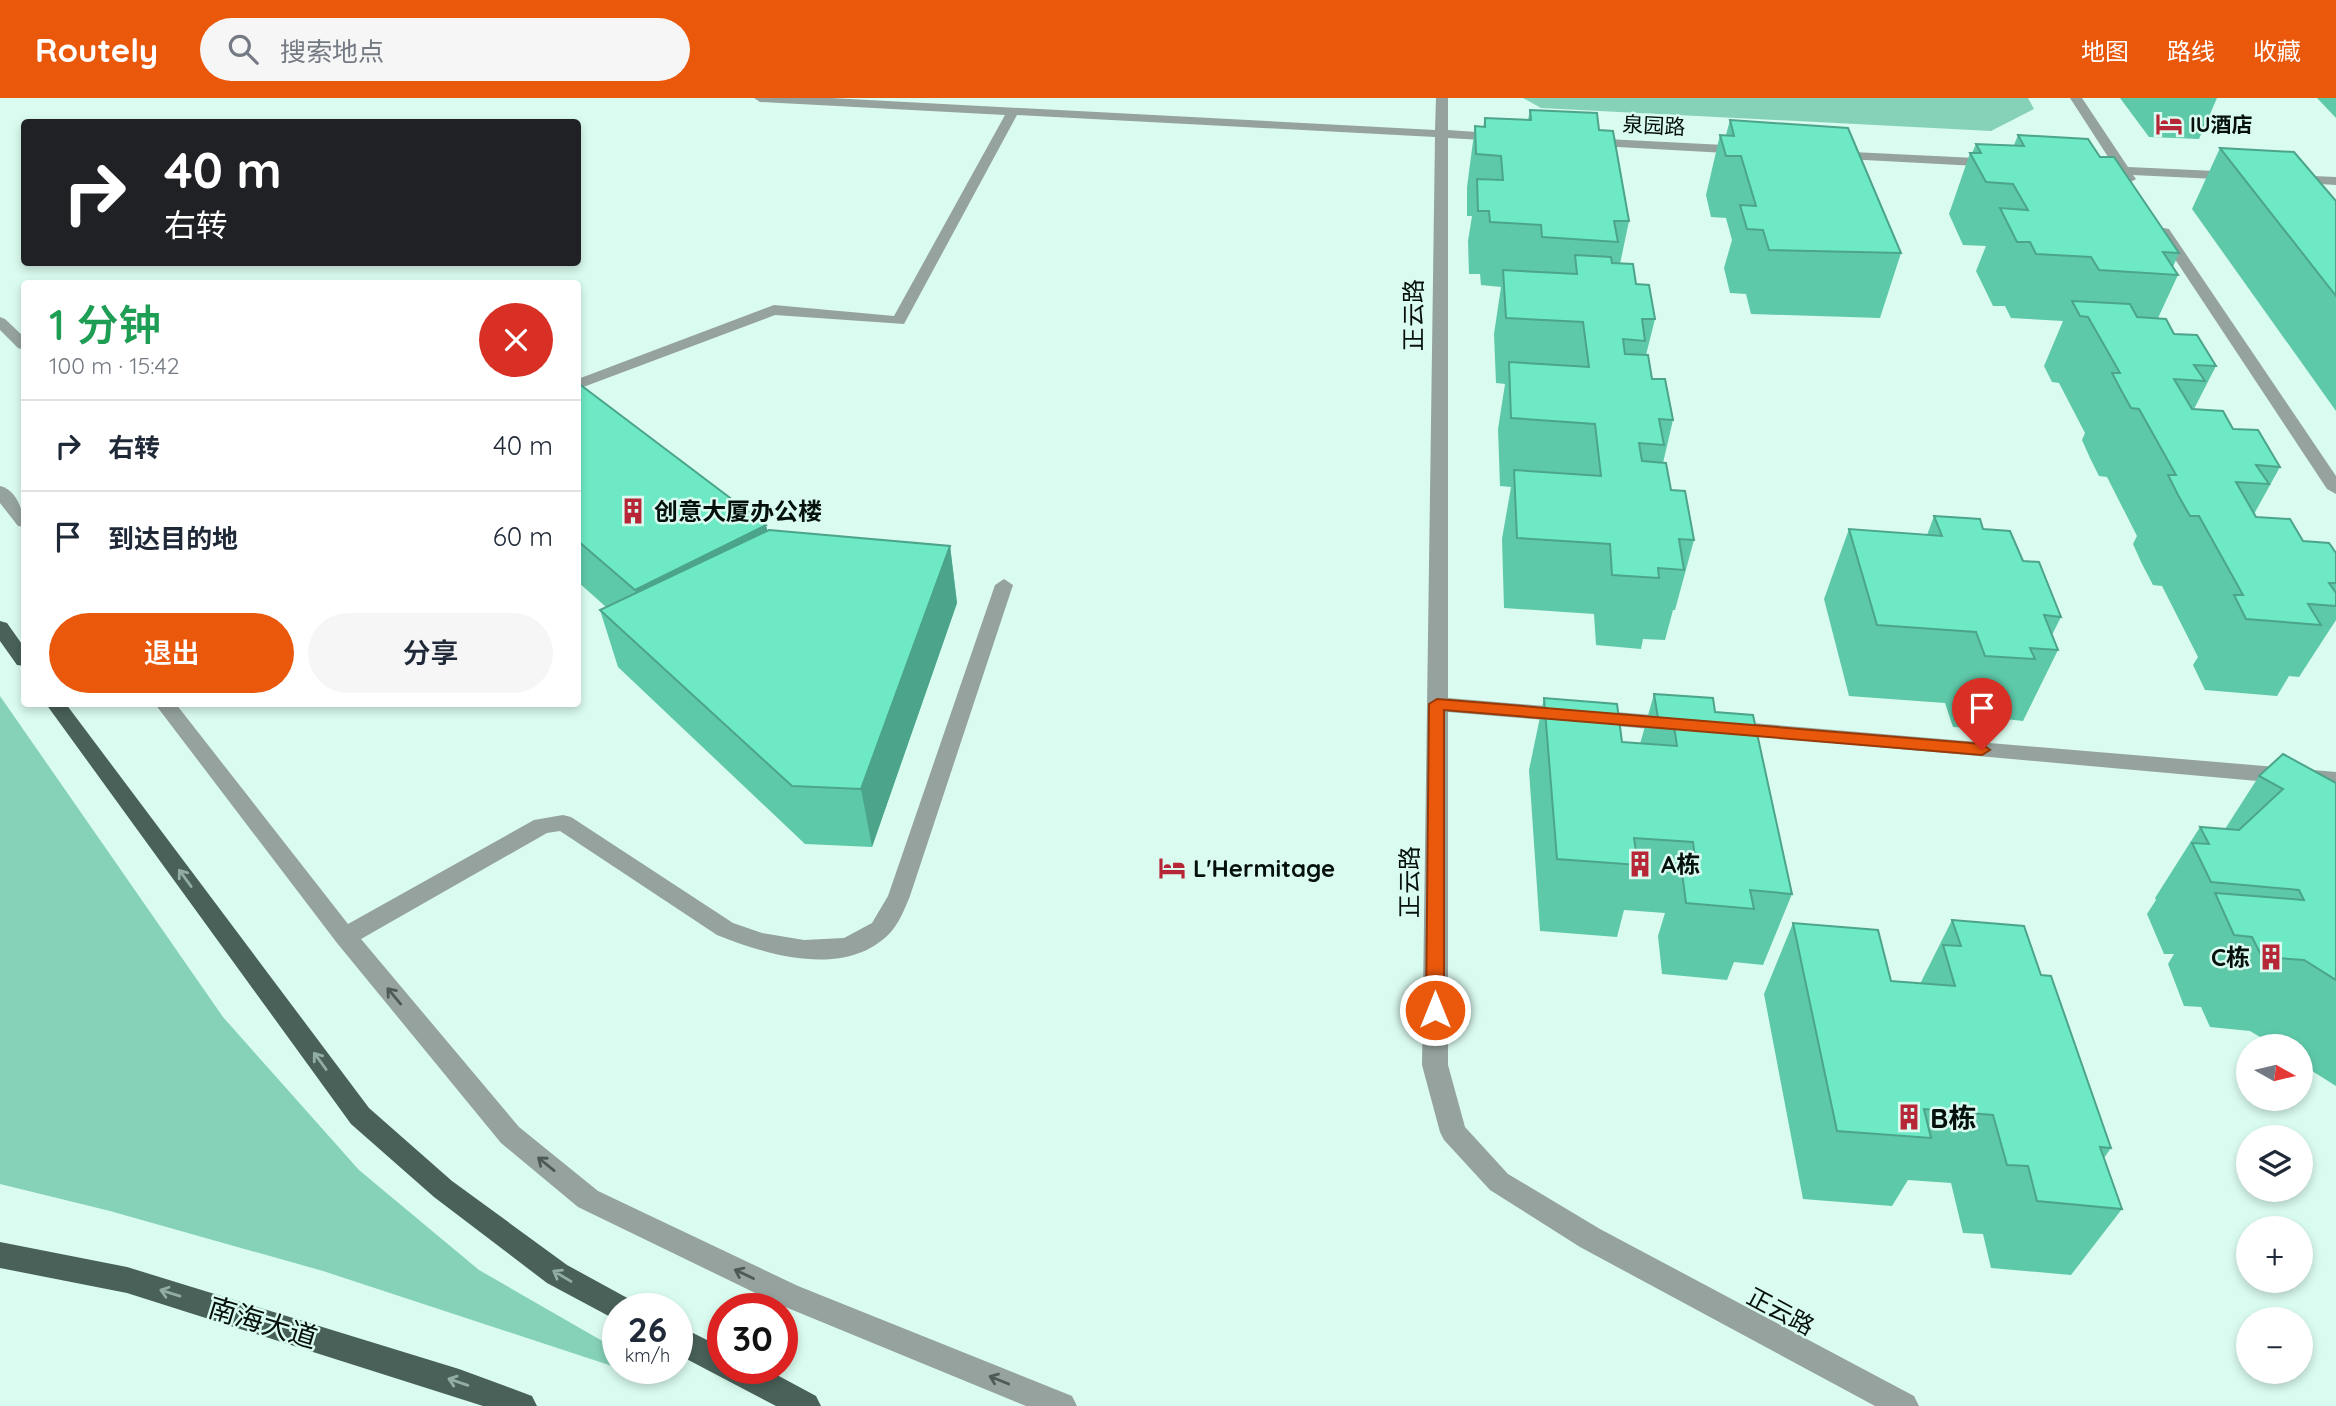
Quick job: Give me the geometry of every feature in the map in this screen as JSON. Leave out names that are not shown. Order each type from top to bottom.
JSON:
[{"type":"main road","points":[[0,627],[21,656]]},
{"type":"main road","points":[[58,707],[360,1116],[443,1189],[557,1274],[602,1299]]},
{"type":"main road","name":"南海大道","points":[[0,1255],[127,1280],[459,1383],[522,1406]]},
{"type":"main road","points":[[764,1384],[806,1406]]},
{"type":"street","points":[[760,98],[1510,138]]},
{"type":"street","name":"正云路","points":[[1442,98],[1435,1065],[1453,1132],[1499,1182],[1590,1238],[1905,1406]]},
{"type":"street","points":[[2077,98],[2138,192]]},
{"type":"street","points":[[581,383],[774,310],[900,321],[1013,112]]},
{"type":"street","name":"泉园路","points":[[1579,142],[1760,151]]},
{"type":"street","points":[[1816,154],[2012,164]]},
{"type":"street","points":[[2081,168],[2336,181]]},
{"type":"street","points":[[2153,215],[2336,489]]},
{"type":"street","points":[[0,323],[21,342]]},
{"type":"street","points":[[2,497],[21,519]]},
{"type":"street","points":[[345,937],[542,826],[562,823],[725,929],[753,940],[787,948],[830,949],[861,943],[882,928],[899,896],[1004,585]]},
{"type":"street","points":[[1437,704],[2336,779]]},
{"type":"street","points":[[166,707],[345,937],[510,1135],[588,1199],[788,1295],[1062,1406]]},
{"type":"green space","points":[[1523,98],[2028,98],[2034,109],[1991,131],[1541,108]]},
{"type":"green space","points":[[0,696],[223,1017],[359,1170],[479,1270],[602,1341],[602,1363],[323,1271],[110,1211],[0,1184]]},
{"type":"building","points":[[1530,110],[1597,113],[1599,130],[1613,131],[1629,221],[1614,221],[1618,242],[1542,237],[1541,225],[1490,222],[1489,211],[1478,211],[1477,179],[1503,180],[1501,156],[1476,154],[1475,126],[1485,127],[1485,118],[1531,120]]},
{"type":"building","points":[[1730,120],[1848,128],[1901,253],[1769,250],[1763,230],[1747,229],[1740,205],[1756,206],[1741,156],[1726,156],[1720,135],[1734,136]]},
{"type":"building","points":[[2018,135],[2088,139],[2100,157],[2114,157],[2179,253],[2163,252],[2178,275],[2099,270],[2091,257],[2036,254],[2030,242],[2017,242],[2000,208],[2028,210],[2013,184],[1986,182],[1970,153],[1981,153],[1976,144],[2024,146]]},
{"type":"building","points":[[2220,148],[2294,152],[2336,201],[2336,296]]},
{"type":"building","points":[[1575,255],[1611,257],[1612,263],[1633,264],[1636,284],[1649,285],[1655,319],[1642,319],[1645,341],[1623,339],[1625,354],[1648,355],[1652,379],[1665,379],[1673,420],[1659,419],[1664,445],[1639,443],[1642,461],[1666,463],[1671,490],[1685,491],[1694,540],[1679,539],[1684,570],[1658,568],[1659,578],[1612,575],[1610,544],[1517,538],[1514,470],[1601,476],[1595,424],[1511,418],[1509,362],[1589,367],[1583,322],[1506,318],[1503,270],[1577,274]]},
{"type":"building","points":[[2072,301],[2130,304],[2137,317],[2166,319],[2174,334],[2197,335],[2216,366],[2194,365],[2205,381],[2174,379],[2192,409],[2223,411],[2233,429],[2258,430],[2280,467],[2256,465],[2269,484],[2236,482],[2256,517],[2290,519],[2303,541],[2329,543],[2336,553],[2336,583],[2329,583],[2336,593],[2336,606],[2308,604],[2321,625],[2246,619],[2234,595],[2243,595],[2199,516],[2190,516],[2168,475],[2176,475],[2139,409],[2131,408],[2112,373],[2120,373],[2088,317],[2080,316]]},
{"type":"building","points":[[581,385],[766,525],[635,590],[581,544]]},
{"type":"building","points":[[1934,516],[1980,519],[1983,529],[2010,531],[2023,561],[2039,562],[2061,617],[2044,615],[2058,650],[2030,648],[2035,659],[1985,656],[1976,632],[1877,625],[1849,529],[1942,536]]},
{"type":"building","points":[[769,530],[950,546],[861,789],[792,786],[600,610]]},
{"type":"building","points":[[1654,694],[1713,698],[1715,712],[1753,715],[1792,894],[1750,890],[1754,909],[1686,903],[1681,865],[1696,866],[1693,842],[1634,838],[1638,865],[1557,859],[1544,698],[1617,704],[1622,742],[1677,746],[1674,726],[1659,724]]},
{"type":"building","points":[[2283,754],[2336,783],[2336,980],[2304,960],[2262,957],[2252,937],[2234,935],[2215,893],[2304,900],[2299,890],[2211,882],[2192,843],[2209,844],[2200,827],[2239,830],[2283,789],[2259,776]]},
{"type":"building","points":[[1952,920],[2024,926],[2041,975],[2051,976],[2111,1148],[2100,1147],[2122,1209],[2037,1201],[2028,1166],[2007,1165],[1993,1115],[1924,1109],[1931,1138],[1837,1131],[1793,923],[1878,930],[1891,981],[1955,986],[1943,945],[1961,946]]},
{"type":"place","name":"IU酒店","points":[[2169,124]]},
{"type":"place","name":"创意大厦办公楼","points":[[633,511]]},
{"type":"place","name":"A栋","points":[[1640,864]]},
{"type":"place","name":"L'Hermitage","points":[[1172,868]]},
{"type":"place","name":"C栋","points":[[2271,957]]},
{"type":"place","name":"B栋","points":[[1909,1117]]},
{"type":"route","points":[[1435,1010],[1437,704],[1982,750]]}]
